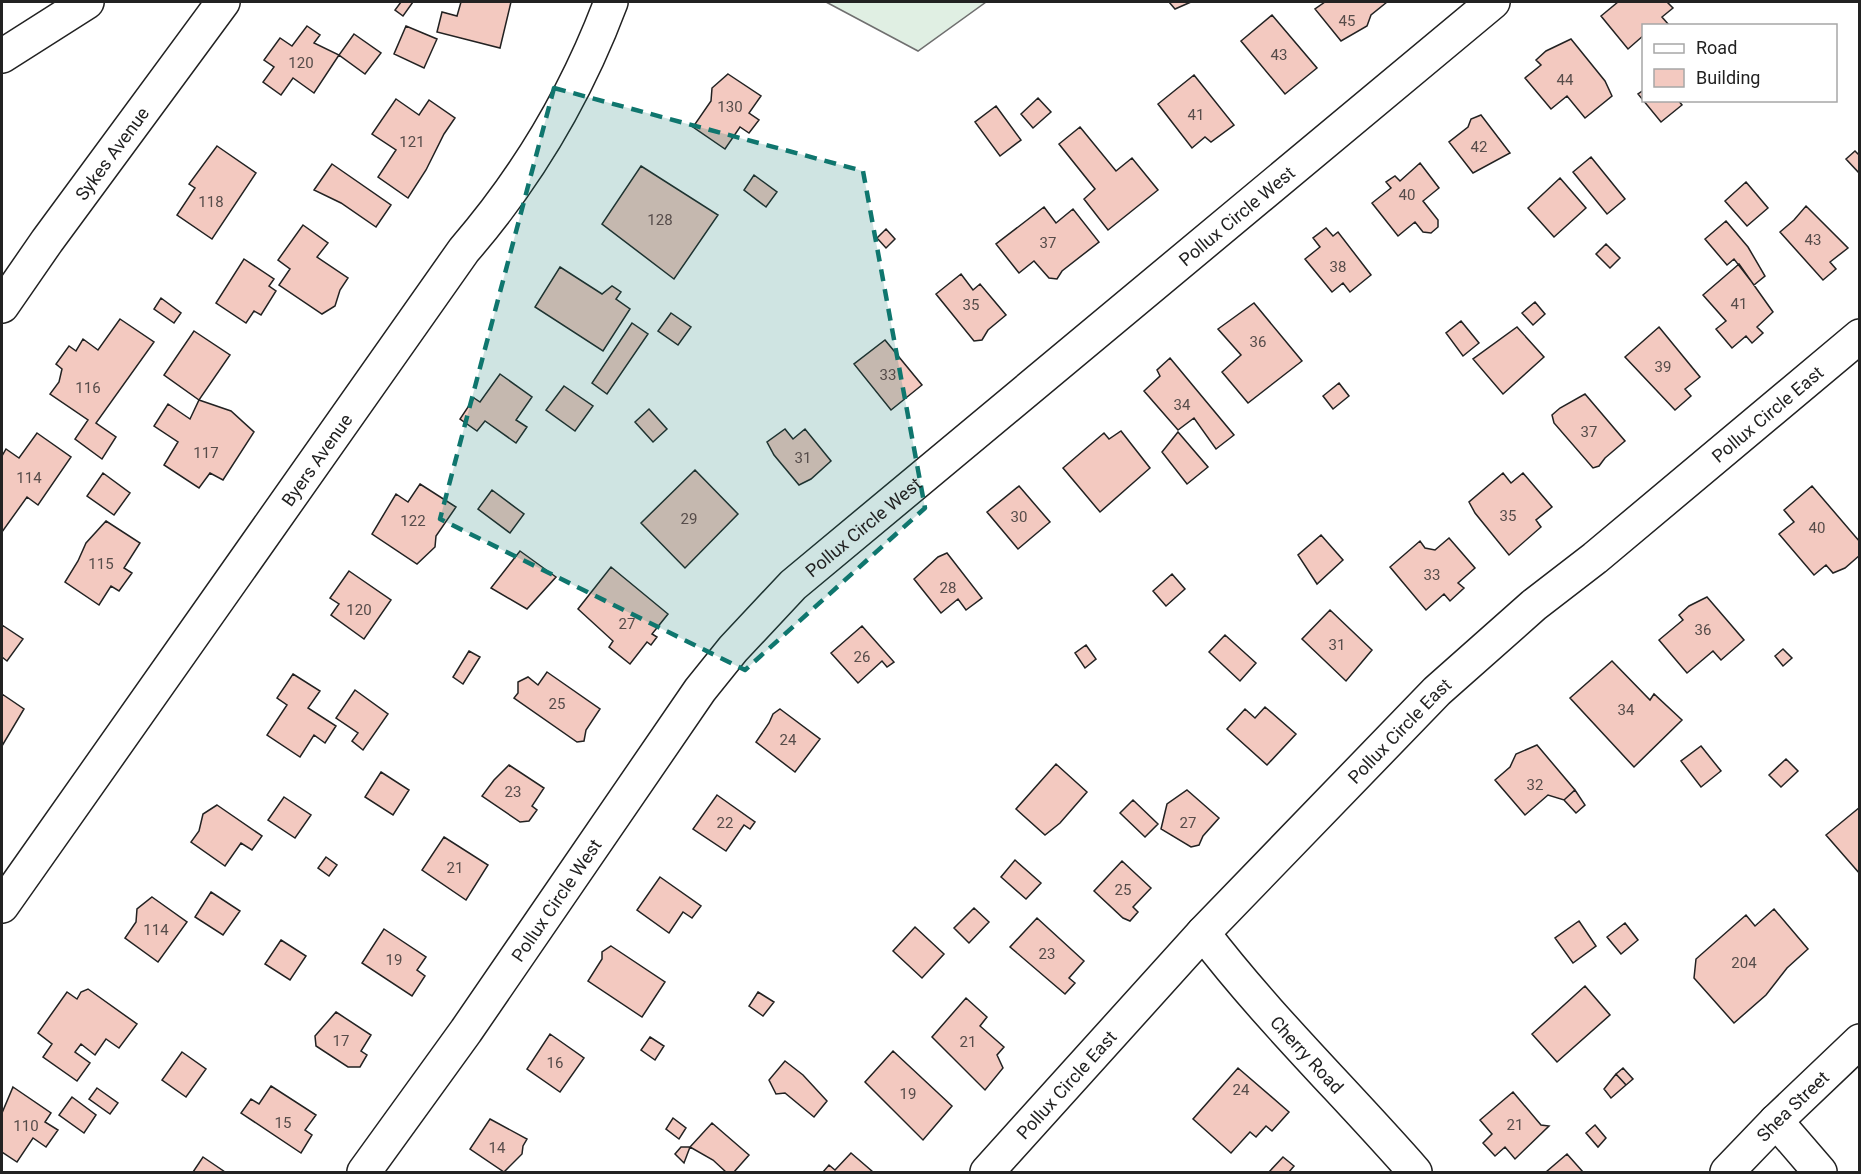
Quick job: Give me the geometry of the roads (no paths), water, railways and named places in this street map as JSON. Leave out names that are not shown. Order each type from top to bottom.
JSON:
[{"type":"street","points":[[2,56],[87,2]]},
{"type":"street","name":"Sykes Avenue","points":[[2,306],[47,241],[224,2]]},
{"type":"street","name":"Byers Avenue","points":[[2,906],[464,250],[495,215],[531,165],[563,111],[596,42],[610,2]]},
{"type":"street","name":"Pollux Circle West","points":[[364,1173],[466,1031],[700,690],[733,649],[793,585],[1493,2]]},
{"type":"street","name":"Pollux Circle East","points":[[987,1173],[1203,933],[1437,691],[1534,605],[1595,558],[1860,336]]},
{"type":"street","name":"Cherry Road","points":[[1203,933],[1239,980],[1372,1123],[1415,1173]]},
{"type":"street","name":"Shea Street","points":[[1727,1173],[1776,1121],[1860,1041]]},
{"type":"street","points":[[1776,1121],[1820,1173]]}]
